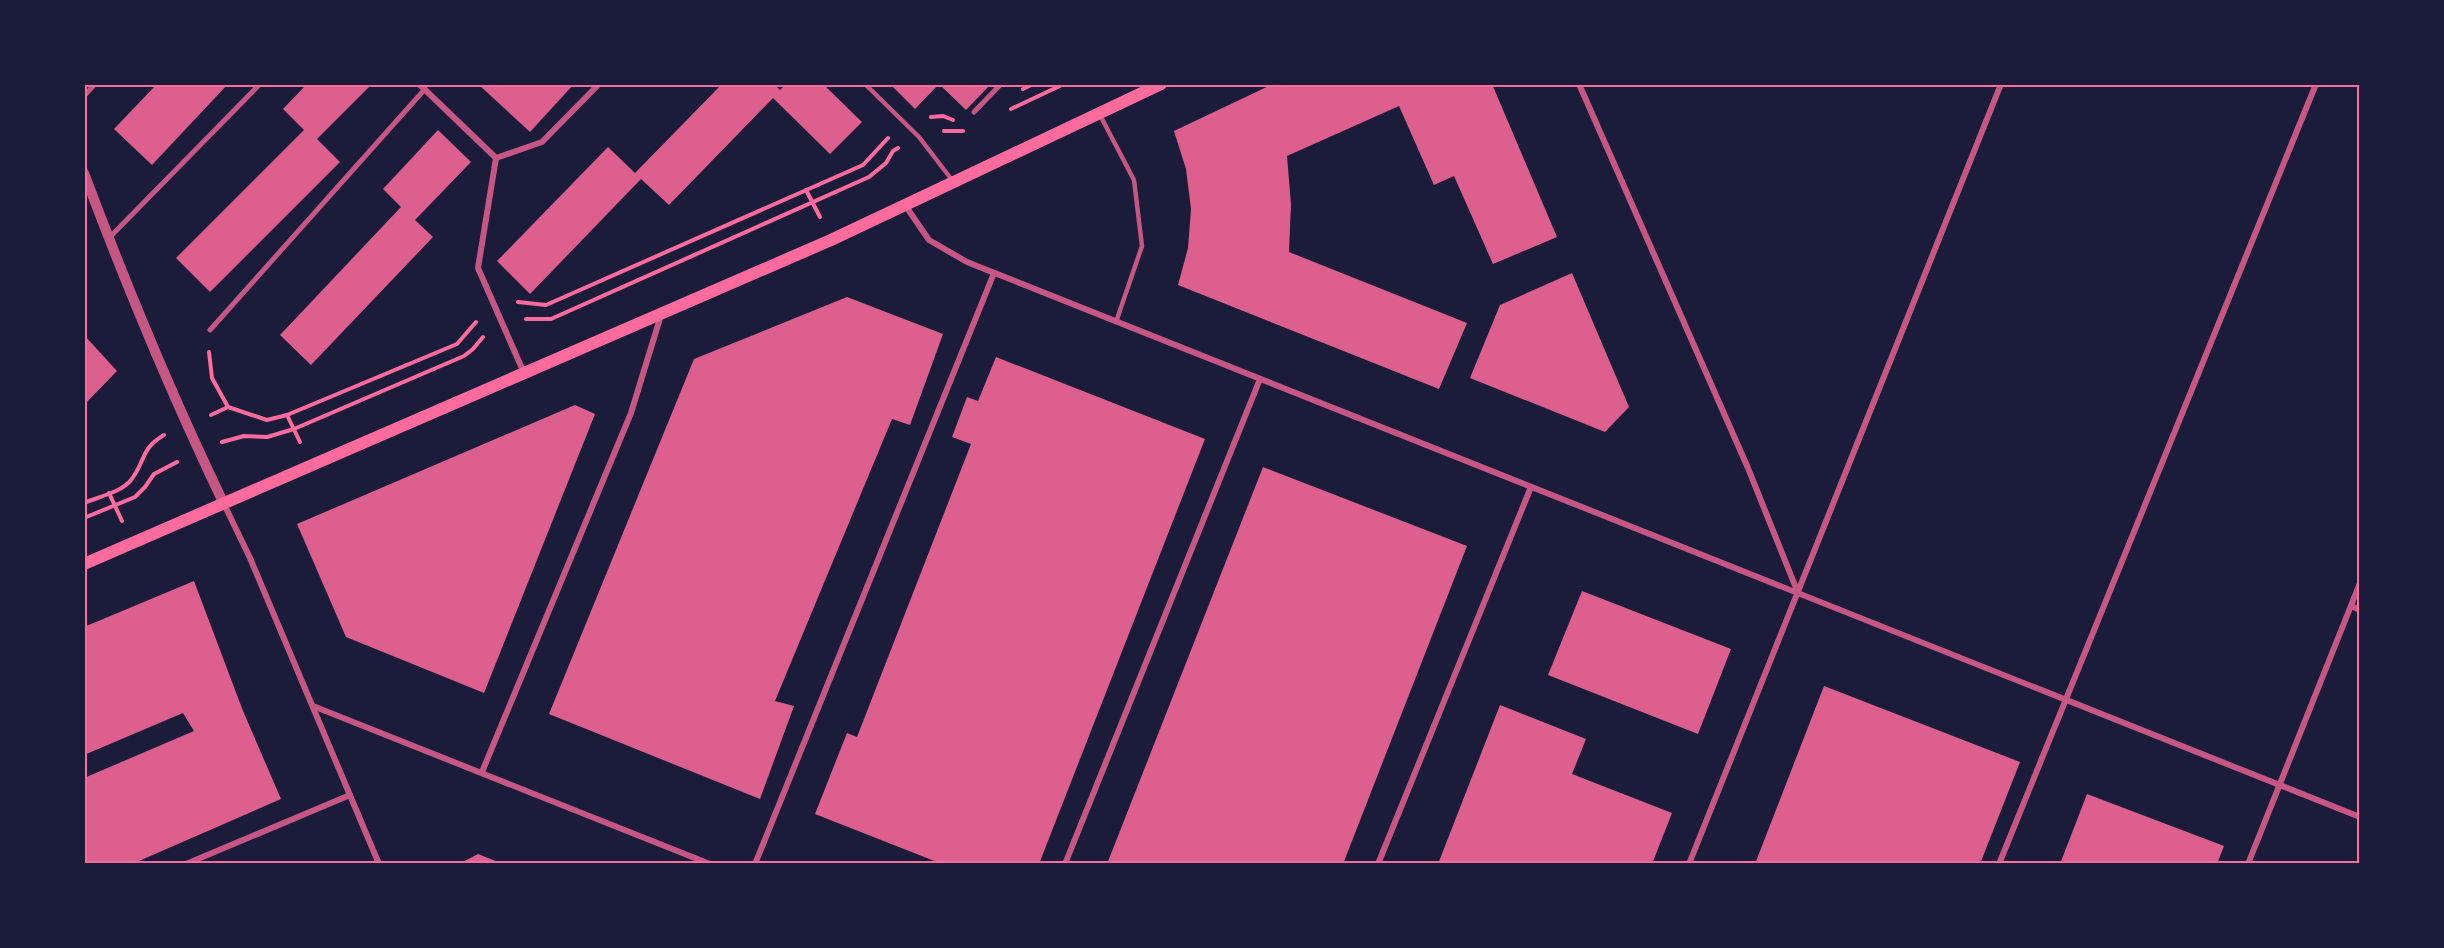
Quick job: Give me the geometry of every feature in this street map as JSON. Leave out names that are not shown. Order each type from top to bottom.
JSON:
[{"type":"main road","points":[[84,564],[831,240],[1161,84]]},
{"type":"street","points":[[84,96],[95,84]]},
{"type":"street","points":[[109,239],[260,84]]},
{"type":"street","points":[[496,158],[542,142],[599,84]]},
{"type":"street","points":[[974,112],[1001,84]]},
{"type":"street","points":[[1579,84],[1748,468],[1798,593]]},
{"type":"street","points":[[1689,864],[2001,84]]},
{"type":"street","points":[[1999,864],[2316,84]]},
{"type":"street","points":[[210,330],[422,87],[496,158]]},
{"type":"street","points":[[496,158],[478,268],[524,374]]},
{"type":"street","points":[[84,173],[109,239],[200,452],[250,558],[379,864]]},
{"type":"street","points":[[904,205],[929,240],[967,262],[2360,817]]},
{"type":"street","points":[[755,864],[994,273]]},
{"type":"street","points":[[482,772],[631,413],[662,314]]},
{"type":"street","points":[[1065,864],[1260,379]]},
{"type":"street","points":[[1378,864],[1531,487]]},
{"type":"street","points":[[2248,864],[2360,583]]},
{"type":"street","points":[[2351,606],[2360,610]]},
{"type":"street","points":[[313,706],[711,864]]},
{"type":"street","points":[[186,864],[350,795]]},
{"type":"lane","points":[[865,84],[919,137],[954,182]]},
{"type":"lane","points":[[1099,113],[1134,180],[1142,246],[1116,322]]},
{"type":"path","points":[[1002,113],[1064,84]]},
{"type":"path","points":[[514,303],[523,301],[546,305],[863,165],[879,146],[920,117],[943,116],[953,120],[974,112]]},
{"type":"path","points":[[84,518],[135,497],[154,474],[200,452],[244,436],[267,437],[294,429],[464,356],[482,337],[524,319],[551,319],[869,177],[886,164],[893,151],[919,137],[933,131],[962,132],[972,127]]},
{"type":"path","points":[[806,190],[823,223]]},
{"type":"path","points":[[210,330],[208,361],[212,378],[228,406],[267,420],[288,415],[458,344],[483,315]]},
{"type":"path","points":[[206,418],[228,406]]},
{"type":"path","points":[[288,415],[304,448]]},
{"type":"path","points":[[84,503],[129,482],[141,464],[149,444],[167,433]]},
{"type":"path","points":[[109,493],[125,527]]},
{"type":"building","points":[[157,84],[228,84],[152,165],[114,129]]},
{"type":"building","points":[[307,84],[367,84],[369,87],[317,139],[340,162],[210,292],[176,258],[304,130],[283,109]]},
{"type":"building","points":[[478,84],[574,84],[530,132]]},
{"type":"building","points":[[722,84],[774,84],[780,90],[786,84],[823,84],[862,122],[830,154],[773,98],[669,205],[641,179],[530,294],[497,261],[608,147],[635,173]]},
{"type":"building","points":[[890,84],[939,84],[915,109]]},
{"type":"building","points":[[939,84],[991,84],[966,110]]},
{"type":"building","points":[[1273,84],[1492,84],[1557,237],[1493,264],[1454,176],[1434,185],[1399,106],[1287,156],[1291,204],[1289,252],[1467,323],[1439,389],[1178,285],[1188,248],[1191,209],[1186,169],[1174,131]]},
{"type":"building","points":[[438,130],[471,162],[415,220],[433,237],[311,365],[280,335],[401,207],[383,189]]},
{"type":"building","points":[[1572,273],[1629,407],[1605,432],[1470,378],[1500,305]]},
{"type":"building","points":[[847,297],[943,334],[910,425],[892,419],[775,701],[794,706],[760,799],[549,714],[694,359]]},
{"type":"building","points":[[84,335],[117,371],[84,405]]},
{"type":"building","points":[[996,357],[1205,439],[1039,864],[942,864],[815,814],[847,733],[857,737],[971,444],[952,437],[967,397],[978,401]]},
{"type":"building","points":[[575,405],[595,414],[484,693],[346,637],[297,524]]},
{"type":"building","points":[[1263,467],[1467,546],[1343,864],[1107,864]]},
{"type":"building","points":[[194,581],[243,711],[281,799],[132,864],[84,864],[84,778],[194,731],[183,713],[84,755],[84,627]]},
{"type":"building","points":[[1582,591],[1731,649],[1698,734],[1548,675]]},
{"type":"building","points":[[1824,686],[2020,762],[1980,864],[1755,864]]},
{"type":"building","points":[[1500,705],[1586,739],[1572,774],[1672,813],[1652,864],[1438,864]]},
{"type":"building","points":[[2087,794],[2224,846],[2217,864],[2060,864]]},
{"type":"building","points":[[478,854],[503,864],[459,864]]}]
